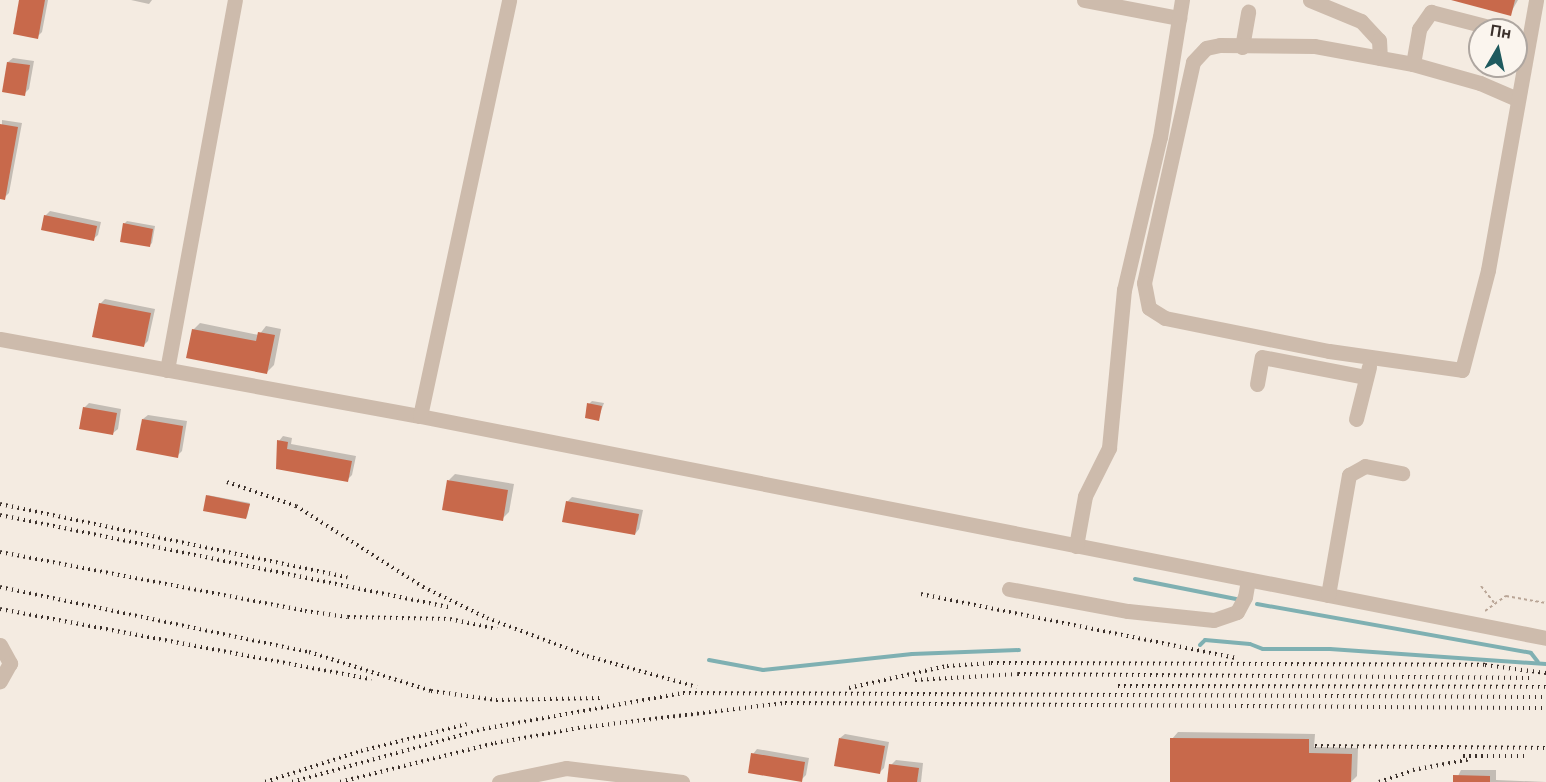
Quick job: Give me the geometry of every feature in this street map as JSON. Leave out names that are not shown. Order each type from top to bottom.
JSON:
[{"type":"lane","points":[[166,370],[235,0]]},
{"type":"lane","points":[[420,416],[509,0]]},
{"type":"lane","points":[[1084,0],[1179,18]]},
{"type":"lane","points":[[1076,546],[1085,496],[1109,448],[1124,290],[1160,137],[1182,0]]},
{"type":"lane","points":[[1310,0],[1361,21],[1379,40],[1380,58]]},
{"type":"lane","points":[[1528,20],[1536,0]]},
{"type":"lane","points":[[1242,47],[1248,12]]},
{"type":"lane","points":[[1413,64],[1419,29],[1431,12],[1468,22]]},
{"type":"lane","points":[[1517,99],[1480,83],[1413,64],[1302,44],[1211,46],[1193,62],[1144,283],[1146,302],[1153,313],[1165,318],[1329,351],[1462,370],[1488,270],[1517,99],[1519,78]]},
{"type":"lane","points":[[0,339],[420,416],[1546,638]]},
{"type":"lane","points":[[1356,419],[1372,356]]},
{"type":"lane","points":[[1257,384],[1262,357],[1366,377]]},
{"type":"lane","points":[[1328,596],[1349,475],[1365,466],[1402,473]]},
{"type":"lane","points":[[1009,589],[1128,611],[1214,620],[1238,612],[1245,597],[1248,580]]},
{"type":"lane","points":[[0,645],[10,663],[0,681]]},
{"type":"lane","points":[[499,782],[566,768],[682,782]]},
{"type":"path","points":[[1481,586],[1495,604]]},
{"type":"path","points":[[1485,611],[1506,596],[1546,603]]},
{"type":"building","points":[[19,0],[45,0],[38,39],[13,34]]},
{"type":"building","points":[[1451,0],[1515,0],[1511,16]]},
{"type":"building","points":[[7,62],[30,65],[25,96],[2,92]]},
{"type":"building","points":[[0,124],[18,127],[5,200],[0,199]]},
{"type":"building","points":[[44,215],[97,226],[94,241],[41,230]]},
{"type":"building","points":[[123,223],[153,229],[150,247],[120,242]]},
{"type":"building","points":[[99,303],[151,313],[144,347],[92,337]]},
{"type":"building","points":[[192,329],[256,341],[258,332],[275,335],[267,374],[186,358]]},
{"type":"building","points":[[587,403],[602,406],[599,421],[585,418]]},
{"type":"building","points":[[83,407],[117,413],[113,435],[79,429]]},
{"type":"building","points":[[142,419],[183,426],[178,458],[136,450]]},
{"type":"building","points":[[277,440],[288,442],[287,449],[352,461],[348,482],[276,469]]},
{"type":"building","points":[[447,480],[508,490],[503,521],[442,510]]},
{"type":"building","points":[[206,495],[250,504],[246,519],[203,511]]},
{"type":"building","points":[[566,501],[639,514],[635,535],[562,522]]},
{"type":"building","points":[[839,738],[885,746],[880,774],[834,766]]},
{"type":"building","points":[[1170,738],[1309,739],[1309,753],[1352,754],[1351,782],[1170,782]]},
{"type":"building","points":[[751,753],[805,762],[802,782],[748,773]]},
{"type":"building","points":[[889,764],[919,768],[917,782],[887,782]]},
{"type":"building","points":[[1453,775],[1490,776],[1490,782],[1453,782]]},
{"type":"waterway","points":[[1135,579],[1236,599]]},
{"type":"waterway","points":[[1257,604],[1531,653],[1538,662]]},
{"type":"waterway","points":[[1200,645],[1205,640],[1250,644],[1263,649],[1330,649],[1546,664]]},
{"type":"waterway","points":[[709,660],[763,670],[912,654],[1019,650]]},
{"type":"railway","points":[[227,482],[296,506],[423,587],[487,618],[587,656],[697,687]]},
{"type":"railway","points":[[0,504],[347,577]]},
{"type":"railway","points":[[0,515],[450,607]]},
{"type":"railway","points":[[0,552],[305,611],[348,617],[450,619],[497,629]]},
{"type":"railway","points":[[0,587],[309,652],[431,691],[496,700],[601,698]]},
{"type":"railway","points":[[921,594],[1236,658]]},
{"type":"railway","points":[[0,609],[371,679]]},
{"type":"railway","points":[[849,688],[947,666],[991,663],[1485,665],[1546,673]]},
{"type":"railway","points":[[915,680],[1018,674],[1530,678]]},
{"type":"railway","points":[[1118,686],[1546,687]]},
{"type":"railway","points":[[292,782],[483,729],[683,693],[1546,697]]},
{"type":"railway","points":[[340,782],[495,743],[578,728],[785,703],[1546,708]]},
{"type":"railway","points":[[265,782],[361,751],[467,724]]},
{"type":"railway","points":[[1315,746],[1546,748]]},
{"type":"railway","points":[[1463,756],[1529,756]]},
{"type":"railway","points":[[1379,782],[1413,770],[1471,759]]}]
